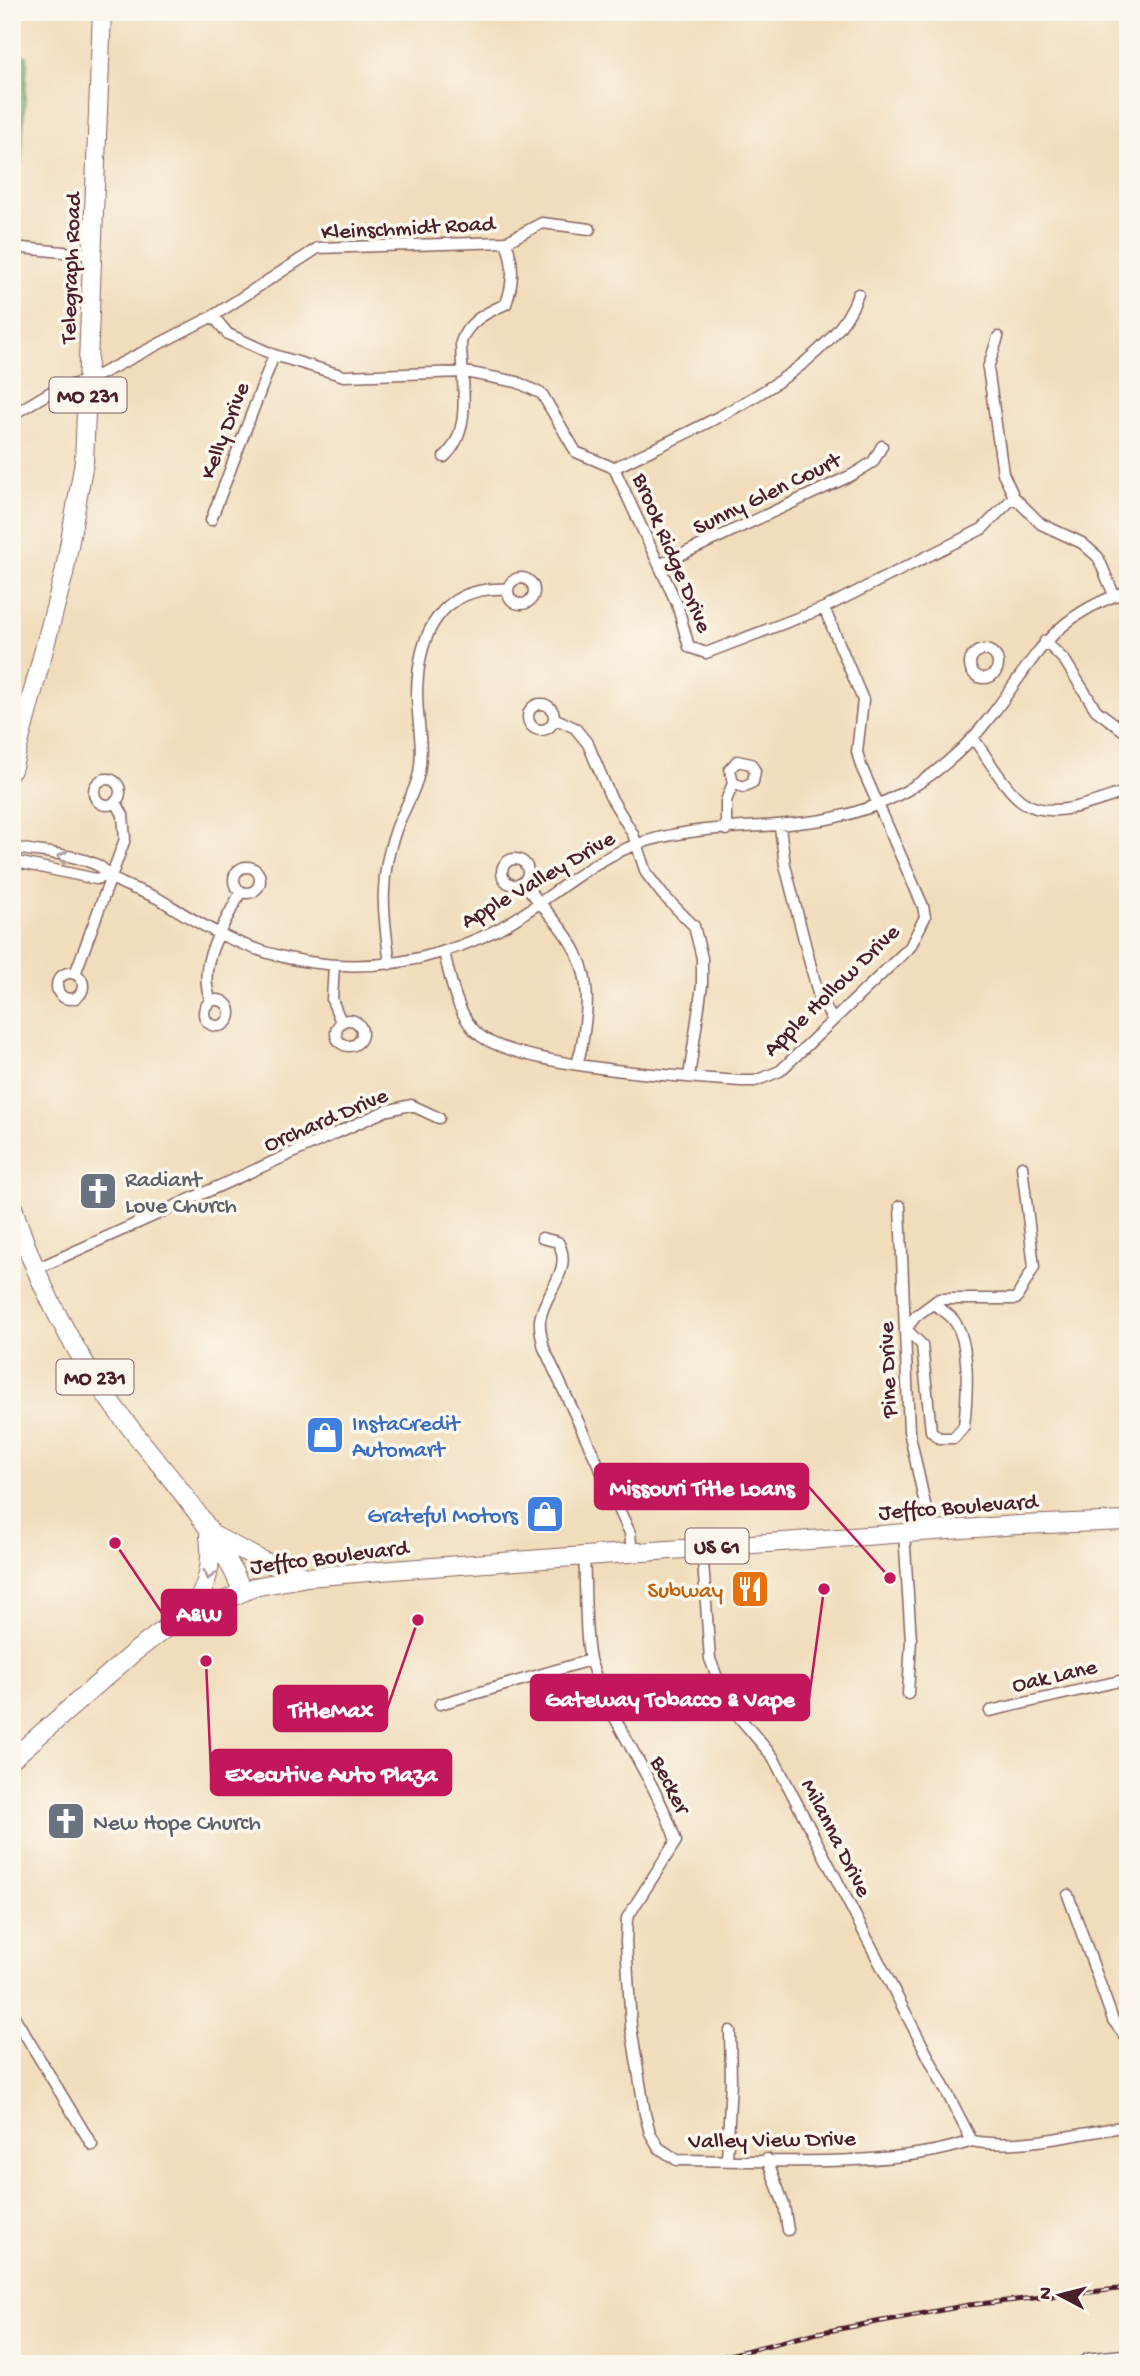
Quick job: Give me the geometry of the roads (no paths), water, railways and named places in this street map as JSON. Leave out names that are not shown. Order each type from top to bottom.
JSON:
[{"type":"highway","points":[[1090,2364],[1128,2360]]},
{"type":"main road","name":"Telegraph Road","points":[[12,770],[74,528],[84,462],[102,12]]},
{"type":"main road","name":"MO 231","points":[[12,1205],[36,1269],[73,1342],[101,1388],[209,1532],[230,1564],[242,1591]]},
{"type":"main road","name":"Jeffco Boulevard","points":[[12,1759],[143,1645],[191,1613],[242,1591],[307,1577],[904,1532],[1128,1521]]},
{"type":"main road","points":[[209,1532],[263,1561],[307,1577]]},
{"type":"main road","points":[[191,1613],[206,1588],[211,1569],[209,1532]]},
{"type":"street","name":"Kleinschmidt Road","points":[[12,415],[54,390],[89,380],[213,316],[318,248],[506,242],[542,223],[590,229]]},
{"type":"street","points":[[444,457],[451,451],[462,421],[464,331],[487,312],[506,304],[511,291],[514,263],[506,242]]},
{"type":"street","points":[[12,247],[94,255]]},
{"type":"street","points":[[614,468],[780,383],[844,322],[853,310],[858,294]]},
{"type":"street","name":"Brook Ridge Drive","points":[[213,316],[228,334],[274,355],[344,376],[463,372],[517,382],[542,394],[576,452],[614,468],[677,604],[689,648],[706,653],[824,608],[982,529],[1014,497]]},
{"type":"street","points":[[998,337],[988,368],[1003,473],[1014,497],[1041,524],[1082,543],[1098,557],[1114,595]]},
{"type":"street","name":"Kelly Drive","points":[[211,520],[274,355]]},
{"type":"street","name":"Sunny Glen Court","points":[[659,565],[852,475],[873,462],[882,446]]},
{"type":"street","points":[[390,964],[382,889],[397,828],[418,776],[422,750],[417,695],[420,655],[425,636],[438,615],[458,598],[474,591],[508,589]]},
{"type":"street","name":"Apple Valley Drive","points":[[12,847],[95,865],[109,876],[154,896],[220,935],[279,956],[334,965],[390,964],[444,952],[488,934],[539,903],[589,866],[637,844],[686,833],[780,827],[837,818],[879,804],[925,779],[973,738],[1045,641],[1079,612],[1128,591]]},
{"type":"street","name":"Apple Hollow Drive","points":[[444,952],[453,989],[472,1029],[482,1039],[507,1051],[689,1077],[755,1081],[780,1070],[910,947],[925,917],[923,905],[858,752],[863,700],[824,608]]},
{"type":"street","points":[[1045,641],[1065,661],[1096,710],[1128,734]]},
{"type":"street","points":[[996,672],[1013,684]]},
{"type":"street","points":[[554,718],[575,728],[588,744],[610,796],[637,844],[646,873],[663,895],[694,926],[702,958],[689,1077]]},
{"type":"street","points":[[973,738],[1022,802],[1038,809],[1059,811],[1128,791]]},
{"type":"street","points":[[726,830],[726,801],[733,783]]},
{"type":"street","points":[[75,974],[109,876],[125,839],[123,815],[116,802]]},
{"type":"street","points":[[780,827],[788,876],[802,921],[811,971],[819,997],[833,1020]]},
{"type":"street","name":"Apple Valley Drive","points":[[12,862],[96,879],[109,876]]},
{"type":"street","points":[[523,882],[560,924],[586,972],[587,1004],[577,1063]]},
{"type":"street","points":[[211,1001],[206,986],[206,969],[241,891]]},
{"type":"street","points":[[334,965],[332,1000],[341,1023]]},
{"type":"street","name":"Orchard Drive","points":[[36,1269],[384,1111],[411,1105],[439,1118]]},
{"type":"street","points":[[933,1304],[951,1316],[957,1325],[965,1357],[964,1426],[954,1438],[939,1438],[931,1431],[922,1345],[906,1329],[916,1316],[939,1299],[1016,1299],[1034,1266],[1022,1166]]},
{"type":"street","name":"Pine Drive","points":[[900,1206],[909,1431],[926,1509],[927,1531]]},
{"type":"street","points":[[542,1238],[558,1242],[564,1251],[564,1267],[540,1323],[544,1348],[630,1533],[632,1553]]},
{"type":"street","points":[[904,1532],[911,1640],[908,1694]]},
{"type":"street","name":"Milanna Drive","points":[[702,1548],[710,1659],[727,1703],[773,1757],[972,2141]]},
{"type":"street","name":"Becker","points":[[584,1556],[590,1660],[622,1735],[666,1810],[676,1841],[627,1918],[631,2027]]},
{"type":"street","points":[[440,1704],[590,1660]]},
{"type":"street","name":"Oak Lane","points":[[990,1711],[1128,1679]]},
{"type":"street","points":[[1068,1895],[1113,2020],[1128,2040]]},
{"type":"street","points":[[12,2013],[92,2145]]},
{"type":"street","name":"Valley View Drive","points":[[631,2027],[650,2133],[659,2148],[677,2160],[859,2159],[947,2149],[972,2141]]},
{"type":"street","points":[[727,2160],[731,2081],[730,2031]]},
{"type":"street","points":[[972,2141],[990,2144],[1128,2126]]},
{"type":"street","points":[[767,2160],[784,2205],[788,2230]]},
{"type":"railway","points":[[693,2364],[817,2333],[969,2305],[1128,2288]]},
{"type":"place","name":"Radiant Love Church","points":[[98,1191]]},
{"type":"place","name":"InstaCredit Automart","points":[[325,1435]]},
{"type":"place","name":"Grateful Motors","points":[[545,1514]]},
{"type":"place","name":"A&W","points":[[115,1543]]},
{"type":"place","name":"Missouri Title Loans","points":[[890,1578]]},
{"type":"place","name":"Subway","points":[[750,1589]]},
{"type":"place","name":"Gateway Tobacco & Vape","points":[[824,1589]]},
{"type":"place","name":"TitleMax","points":[[418,1620]]},
{"type":"place","name":"Executive Auto Plaza","points":[[206,1661]]},
{"type":"place","name":"New Hope Church","points":[[66,1821]]}]
